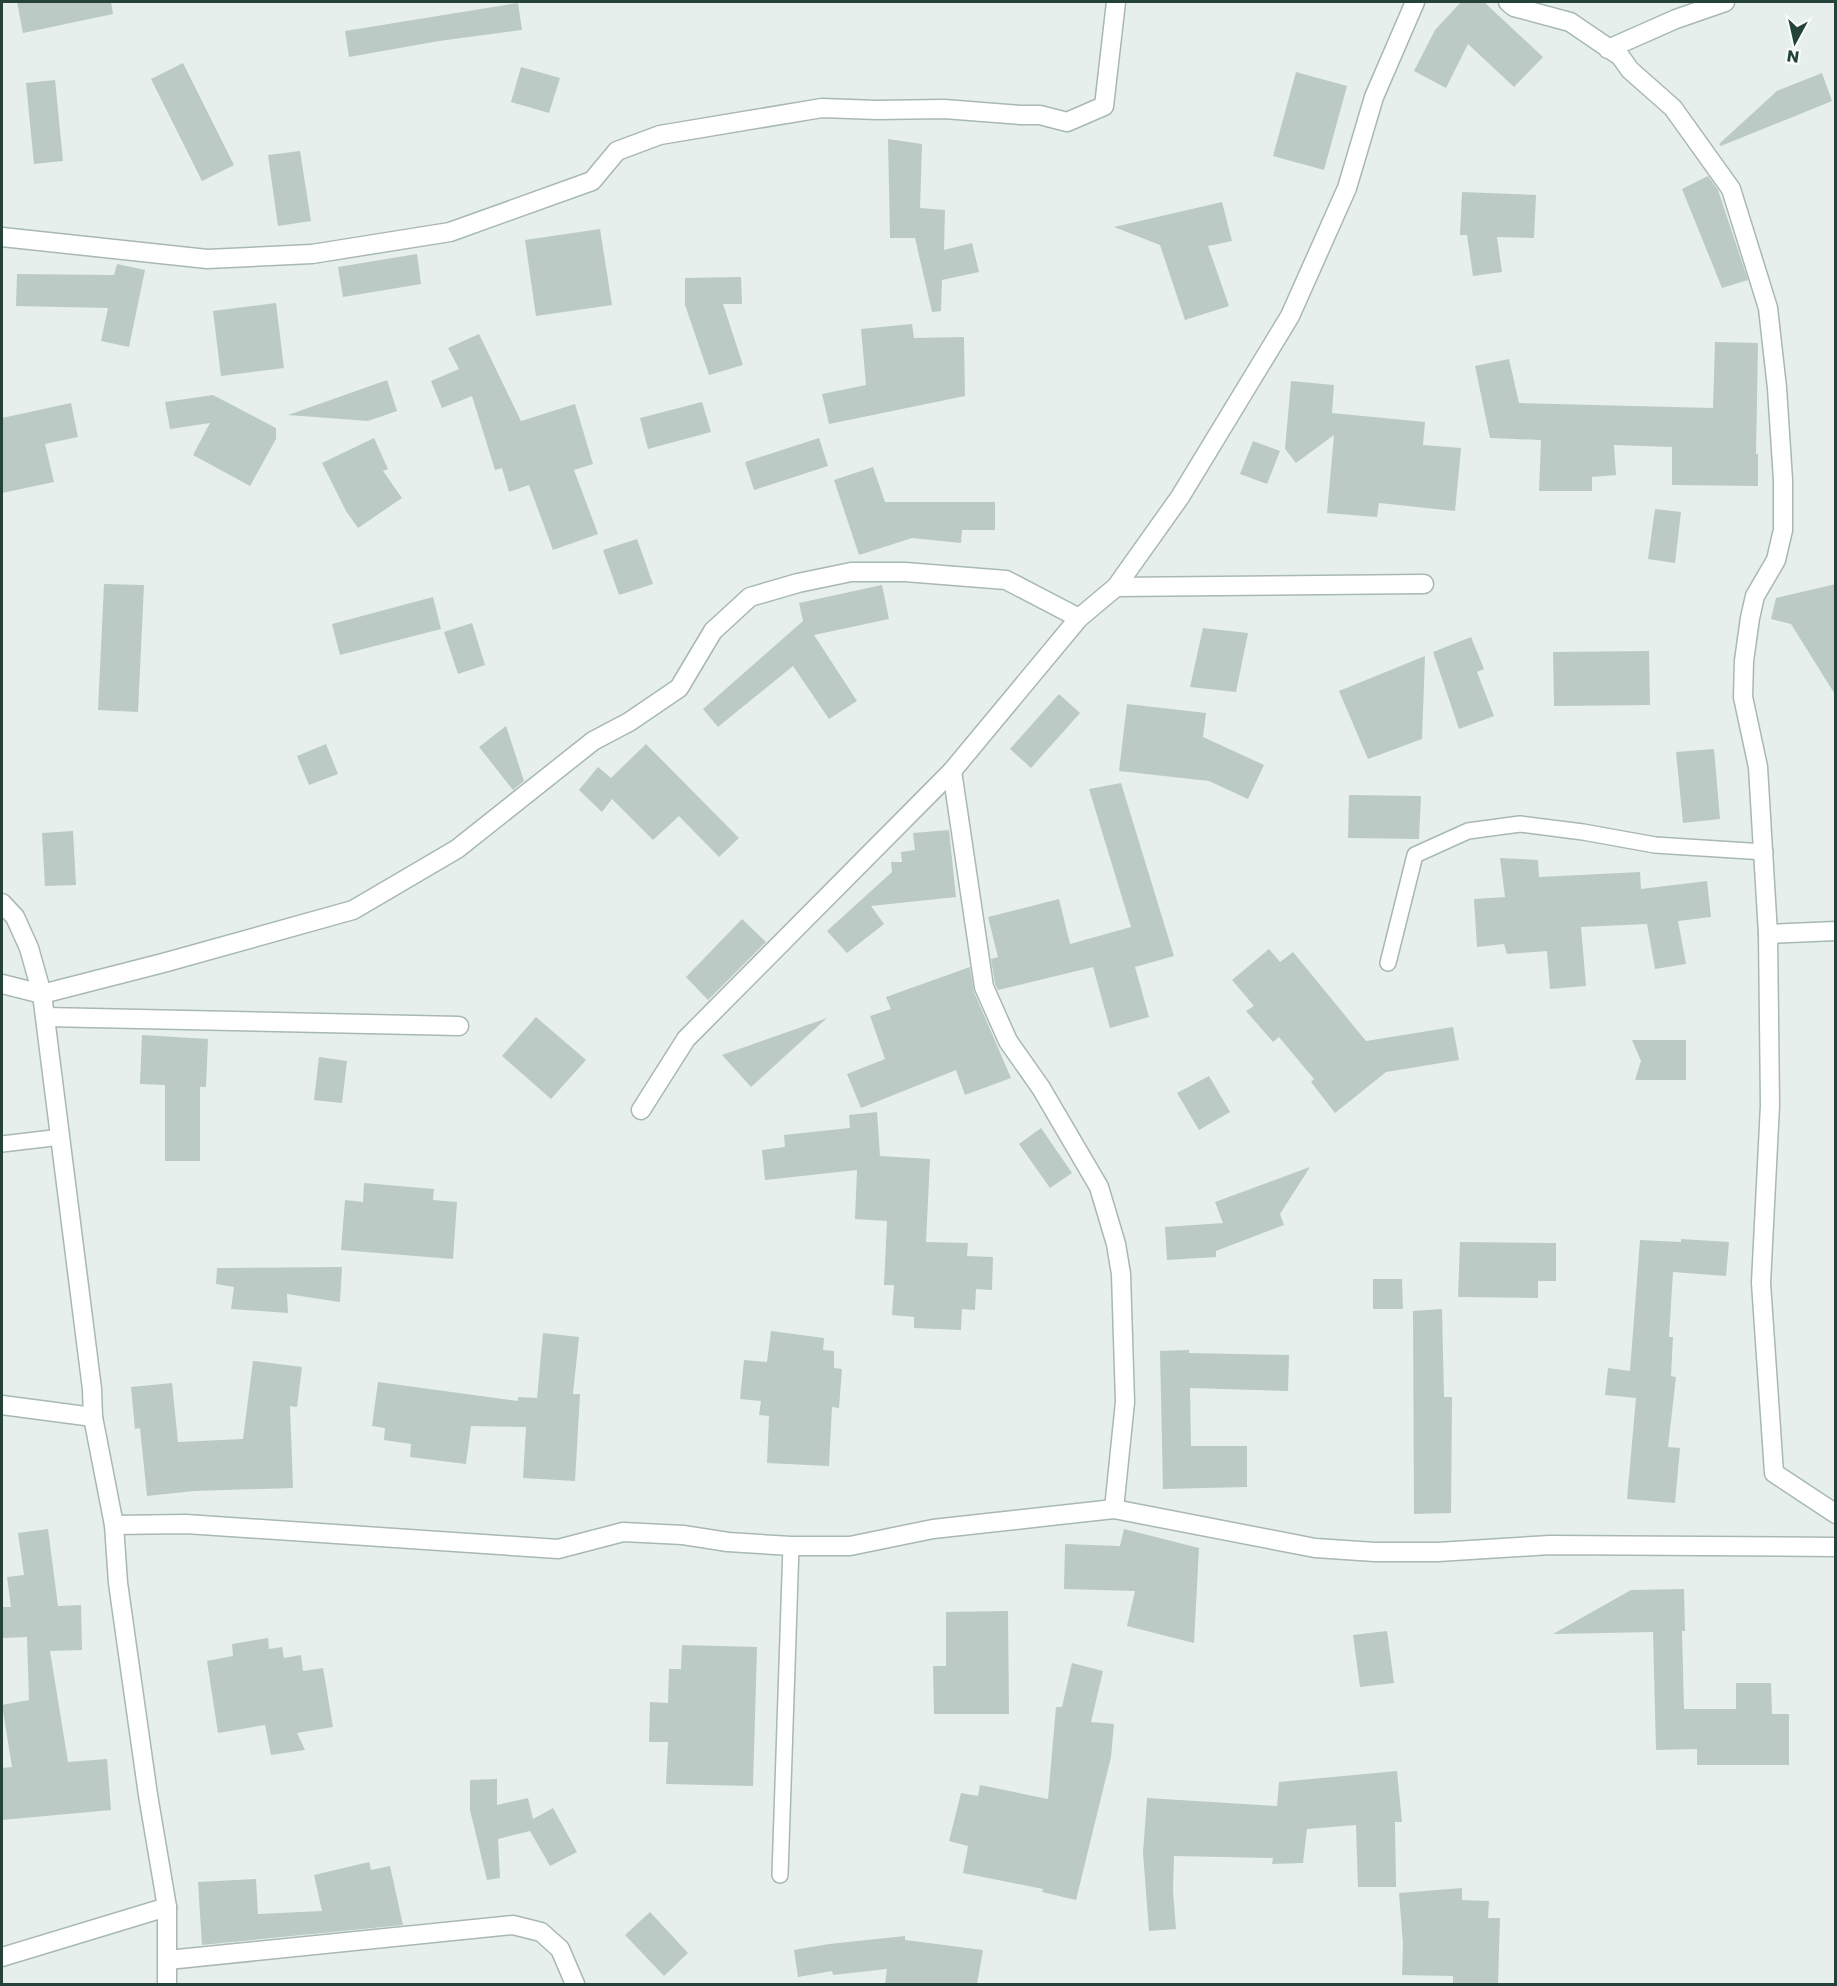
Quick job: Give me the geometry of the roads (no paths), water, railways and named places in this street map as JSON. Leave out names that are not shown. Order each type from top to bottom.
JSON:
[{"type":"street","points":[[2,237],[207,259],[312,254],[450,232],[592,181],[617,151],[660,135],[822,108],[944,109],[1040,115],[1067,122],[1104,106],[1116,2]]},
{"type":"street","points":[[641,1110],[686,1039],[952,771],[1079,618],[1116,587],[1180,497],[1290,316],[1347,188],[1374,97],[1415,2]]},
{"type":"street","points":[[1508,2],[1514,8],[1570,22],[1620,56],[1630,70],[1673,108],[1731,189],[1768,308],[1777,388],[1783,480],[1783,530],[1776,560],[1755,596],[1744,661],[1743,697],[1758,767],[1765,852],[1768,934],[1770,1105],[1761,1283],[1774,1473],[1836,1514]]},
{"type":"street","points":[[1608,49],[1676,19],[1725,2]]},
{"type":"street","points":[[2,984],[42,994],[353,910],[457,849],[593,741],[629,722],[679,688],[713,631],[750,597],[798,583],[851,572],[905,572],[1006,580],[1079,618]]},
{"type":"street","points":[[1116,587],[1424,584]]},
{"type":"street","points":[[952,771],[984,987],[1008,1041],[1041,1088],[1099,1187],[1116,1244],[1121,1274],[1125,1402],[1114,1509]]},
{"type":"street","points":[[2,903],[15,917],[29,948],[46,1017],[91,1377],[93,1417],[114,1525],[120,1594],[148,1795],[167,1907],[167,1984]]},
{"type":"street","points":[[1768,934],[1836,931]]},
{"type":"street","points":[[46,1017],[459,1026]]},
{"type":"street","points":[[2,1405],[93,1417]]},
{"type":"street","points":[[114,1525],[186,1524],[558,1549],[623,1532],[682,1535],[728,1542],[791,1546],[850,1546],[933,1529],[1114,1509],[1315,1548],[1375,1552],[1438,1552],[1550,1545],[1836,1547]]},
{"type":"street","points":[[2,1957],[167,1907]]},
{"type":"street","points":[[168,1960],[513,1926],[541,1932],[560,1948],[575,1984]]},
{"type":"lane","points":[[1388,963],[1415,855],[1468,831],[1520,824],[1655,845],[1765,852]]},
{"type":"lane","points":[[2,1144],[61,1137]]},
{"type":"lane","points":[[780,1875],[791,1546]]}]
